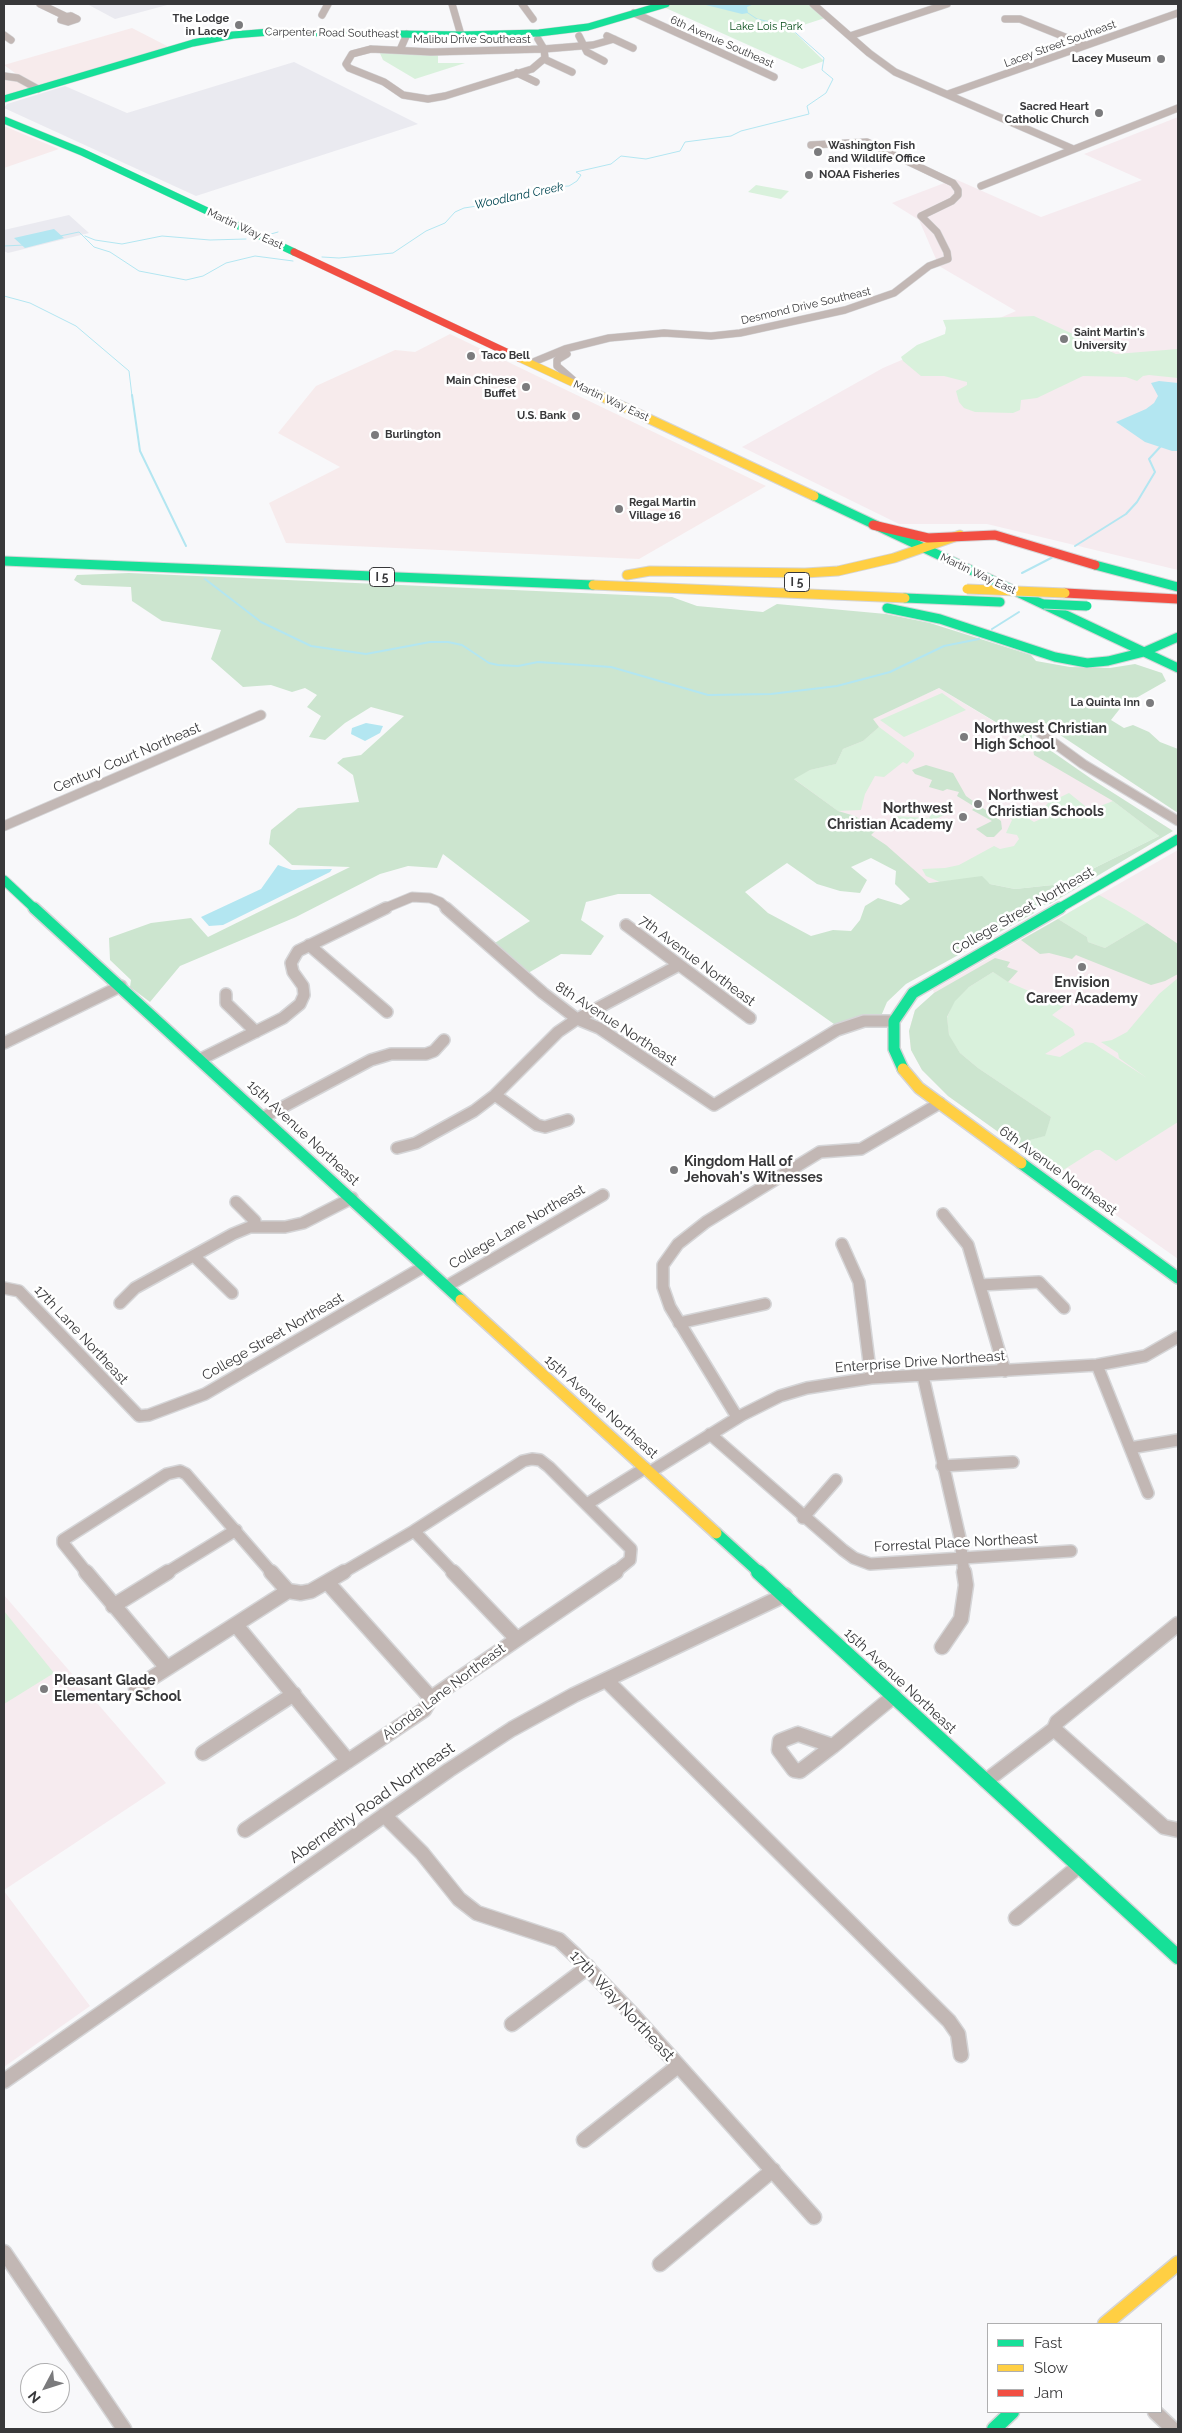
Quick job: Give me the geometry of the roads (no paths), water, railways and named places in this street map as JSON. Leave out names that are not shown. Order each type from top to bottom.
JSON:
[{"type":"main road","name":"Carpenter Road Southeast","points":[[4,99],[190,44],[233,35],[270,32],[461,35],[562,31],[595,25],[665,4]]},
{"type":"main road","name":"Martin Way East","points":[[4,114],[44,131],[44,135]]},
{"type":"main road","name":"Martin Way East","points":[[4,120],[36,134],[44,135],[1178,668]]},
{"type":"main road","points":[[873,525],[928,538],[995,534],[1118,572],[1178,587]]},
{"type":"main road","points":[[627,575],[650,571],[805,573],[838,571],[894,558],[960,535]]},
{"type":"main road","points":[[894,558],[900,550],[896,536]]},
{"type":"main road","name":"I 5","points":[[4,562],[1103,607]]},
{"type":"main road","name":"I 5","points":[[508,570],[1178,599]]},
{"type":"main road","points":[[761,593],[899,609],[940,619],[1055,657],[1076,662],[1098,663],[1144,652],[1178,637]]},
{"type":"main road","name":"College Street Northeast","points":[[894,1021],[913,993],[929,982],[1178,839]]},
{"type":"main road","name":"15th Avenue Northeast","points":[[4,880],[1178,1956]]},
{"type":"main road","name":"6th Avenue Northeast","points":[[894,1021],[894,1049],[899,1064],[919,1088],[1178,1278]]},
{"type":"main road","points":[[1106,2323],[1178,2263]]},
{"type":"main road","points":[[994,2429],[1011,2413]]},
{"type":"street","points":[[32,4],[39,4],[66,16]]},
{"type":"street","points":[[322,15],[328,4]]},
{"type":"street","points":[[452,4],[461,35]]},
{"type":"street","points":[[522,4],[533,19]]},
{"type":"street","points":[[813,4],[895,72],[1073,150]]},
{"type":"street","points":[[850,36],[947,4]]},
{"type":"street","name":"Lacey Street Southeast","points":[[948,94],[1178,12]]},
{"type":"street","name":"6th Avenue Southeast","points":[[634,14],[774,77]]},
{"type":"street","points":[[1005,19],[1020,19],[1085,45]]},
{"type":"street","name":"Malibu Drive Southeast","points":[[400,50],[407,34]]},
{"type":"street","points":[[4,35],[11,40]]},
{"type":"street","points":[[604,35],[633,48]]},
{"type":"street","points":[[579,36],[587,52],[604,61]]},
{"type":"street","points":[[538,39],[544,49]]},
{"type":"street","name":"Malibu Drive Southeast","points":[[544,49],[544,59],[532,69],[445,96],[421,98],[403,95],[376,77],[349,68],[346,64],[349,56],[364,50],[439,52],[544,49],[583,46],[614,39]]},
{"type":"street","points":[[544,59],[572,72]]},
{"type":"street","points":[[517,73],[536,82]]},
{"type":"street","points":[[4,76],[16,78],[38,89]]},
{"type":"street","points":[[982,186],[1178,108]]},
{"type":"street","name":"Desmond Drive Southeast","points":[[534,365],[565,349],[602,339],[664,333],[711,336],[760,330],[862,306],[894,294],[929,266],[948,259],[947,252],[937,232],[921,216],[952,201],[958,195],[958,190],[953,183],[867,142],[810,145]]},
{"type":"street","name":"Desmond Drive Southeast","points":[[534,365],[567,354],[619,342],[656,338],[689,338],[698,335]]},
{"type":"street","points":[[567,354],[557,360],[557,366],[580,386]]},
{"type":"street","name":"Century Court Northeast","points":[[4,826],[261,715]]},
{"type":"street","points":[[1039,732],[1083,764],[1178,821]]},
{"type":"street","name":"8th Avenue Northeast","points":[[309,945],[400,900],[419,896],[440,902],[543,993],[578,1019],[599,1028],[714,1105],[837,1030],[864,1021],[894,1021]]},
{"type":"street","name":"7th Avenue Northeast","points":[[626,925],[750,1018]]},
{"type":"street","points":[[201,1059],[284,1018],[300,1004],[304,995],[303,986],[293,972],[291,963],[298,951],[309,945],[387,1012]]},
{"type":"street","points":[[397,1148],[416,1143],[474,1111],[495,1095],[547,1041],[578,1019],[679,965]]},
{"type":"street","points":[[4,1043],[121,986]]},
{"type":"street","points":[[226,994],[226,1003],[256,1032]]},
{"type":"street","points":[[264,1117],[371,1060],[391,1054],[426,1054],[434,1050],[444,1040]]},
{"type":"street","points":[[495,1095],[537,1125],[545,1127],[568,1120]]},
{"type":"street","points":[[737,1418],[670,1307],[663,1287],[663,1265],[678,1244],[706,1222],[820,1152],[861,1149],[890,1134],[940,1103]]},
{"type":"street","name":"College Lane Northeast","points":[[447,1286],[603,1195]]},
{"type":"street","points":[[120,1303],[135,1288],[233,1234],[254,1227],[285,1227],[302,1224],[352,1198]]},
{"type":"street","points":[[236,1202],[255,1221],[254,1227]]},
{"type":"street","points":[[943,1214],[968,1246],[1005,1371]]},
{"type":"street","points":[[842,1244],[859,1282],[871,1378]]},
{"type":"street","points":[[194,1256],[232,1293]]},
{"type":"street","name":"College Street Northeast","points":[[132,1411],[139,1416],[149,1416],[193,1400],[425,1266]]},
{"type":"street","points":[[980,1285],[1039,1282],[1064,1308]]},
{"type":"street","name":"17th Lane Northeast","points":[[4,1288],[19,1291],[132,1411]]},
{"type":"street","points":[[679,1323],[765,1304]]},
{"type":"street","name":"Enterprise Drive Northeast","points":[[648,1470],[737,1418],[780,1396],[807,1388],[871,1378],[1097,1364],[1145,1356],[1178,1337]]},
{"type":"street","points":[[1097,1364],[1148,1493]]},
{"type":"street","points":[[923,1376],[963,1559],[966,1585],[961,1619],[942,1647]]},
{"type":"street","name":"Forrestal Place Northeast","points":[[710,1434],[803,1518],[854,1558],[870,1564],[880,1565],[1071,1551]]},
{"type":"street","points":[[1130,1448],[1178,1440]]},
{"type":"street","name":"Alonda Lane Northeast","points":[[136,1688],[288,1592],[301,1593],[311,1591],[414,1531],[513,1466],[532,1458],[540,1460],[549,1467],[631,1549],[630,1560],[619,1570],[516,1638],[431,1698],[424,1710],[246,1830]]},
{"type":"street","points":[[942,1466],[1013,1462]]},
{"type":"street","points":[[587,1504],[648,1470]]},
{"type":"street","points":[[167,1668],[113,1606],[63,1543],[63,1540],[167,1474],[180,1471],[186,1474],[236,1530],[288,1592]]},
{"type":"street","points":[[803,1518],[836,1480]]},
{"type":"street","points":[[113,1606],[236,1530]]},
{"type":"street","points":[[414,1531],[516,1638]]},
{"type":"street","points":[[327,1582],[431,1698]]},
{"type":"street","name":"Abernethy Road Northeast","points":[[4,2081],[384,1815],[512,1729],[550,1707],[785,1595]]},
{"type":"street","points":[[986,1781],[1054,1729],[1057,1722],[1178,1624]]},
{"type":"street","points":[[236,1625],[348,1761]]},
{"type":"street","points":[[606,1680],[949,2021],[958,2034],[961,2055]]},
{"type":"street","points":[[203,1753],[294,1694]]},
{"type":"street","points":[[833,1746],[894,1696]]},
{"type":"street","points":[[1054,1729],[1164,1827],[1178,1830]]},
{"type":"street","name":"17th Way Northeast","points":[[384,1815],[422,1853],[459,1899],[477,1913],[492,1920],[559,1940],[588,1967],[814,2217]]},
{"type":"street","points":[[1016,1918],[1079,1866]]},
{"type":"street","points":[[512,2024],[588,1967]]},
{"type":"street","points":[[584,2140],[678,2066]]},
{"type":"street","points":[[660,2264],[773,2170]]},
{"type":"street","points":[[4,2252],[124,2429]]},
{"type":"street","points":[[1157,2413],[1173,2429]]},
{"type":"water","points":[[754,4],[747,7],[748,13],[742,14],[706,5]]},
{"type":"water","points":[[54,229],[64,238],[25,248],[14,238]]},
{"type":"water","points":[[1159,381],[1178,383],[1178,451],[1172,451],[1145,442],[1116,422],[1146,409],[1154,403],[1158,396],[1151,383]]},
{"type":"water","points":[[366,723],[383,726],[380,733],[365,741],[351,734],[352,728]]},
{"type":"water","points":[[278,865],[292,870],[332,869],[330,872],[223,925],[209,926],[201,917],[261,889]]},
{"type":"waterway","name":"Woodland Creek","points":[[322,257],[339,258],[393,253],[426,231],[445,223],[455,212],[464,208],[497,203],[552,187],[569,186],[577,181],[581,175],[576,172],[611,164],[621,156],[646,159],[680,151],[685,142],[731,136],[741,131],[809,114],[807,106],[826,93],[833,79],[822,70],[824,58],[788,26],[757,19],[745,11]]},
{"type":"waterway","name":"Woodland Creek","points":[[60,236],[79,232],[94,247],[110,252],[139,271],[186,280],[203,276],[226,263],[255,256],[293,261]]},
{"type":"waterway","points":[[271,234],[278,232]]},
{"type":"waterway","points":[[85,236],[95,240],[122,244],[162,236],[210,240],[246,239]]},
{"type":"waterway","name":"Woodland Creek","points":[[4,246],[25,245]]},
{"type":"waterway","points":[[4,296],[30,303],[76,326],[129,371],[132,396]]},
{"type":"waterway","points":[[132,395],[140,451],[186,546]]},
{"type":"waterway","points":[[1075,546],[1126,514],[1137,502],[1155,472],[1149,459],[1161,446]]},
{"type":"waterway","points":[[1022,573],[1053,557]]},
{"type":"waterway","points":[[205,579],[261,622],[311,646],[366,654],[430,642],[448,642],[462,645],[489,663],[498,665],[518,666],[538,662],[611,667],[708,695],[771,694],[837,686],[890,672],[944,646],[979,639]]},
{"type":"waterway","points":[[992,629],[1019,612]]},
{"type":"place","name":"The Lodge in Lacey","points":[[239,25]]},
{"type":"place","name":"Lacey Museum","points":[[1161,59]]},
{"type":"place","name":"Sacred Heart Catholic Church","points":[[1099,113]]},
{"type":"place","name":"Washington Fish and Wildlife Office","points":[[818,152]]},
{"type":"place","name":"NOAA Fisheries","points":[[809,175]]},
{"type":"place","name":"Saint Martin's University","points":[[1064,339]]},
{"type":"place","name":"Taco Bell","points":[[471,356]]},
{"type":"place","name":"Main Chinese Buffet","points":[[526,387]]},
{"type":"place","name":"U.S. Bank","points":[[576,416]]},
{"type":"place","name":"Burlington","points":[[375,435]]},
{"type":"place","name":"Regal Martin Village 16","points":[[619,509]]},
{"type":"place","name":"La Quinta Inn","points":[[1150,703]]},
{"type":"place","name":"Northwest Christian High School","points":[[964,737]]},
{"type":"place","name":"Northwest Christian Schools","points":[[978,804]]},
{"type":"place","name":"Northwest Christian Academy","points":[[963,817]]},
{"type":"place","name":"Envision Career Academy","points":[[1082,967]]},
{"type":"place","name":"Kingdom Hall of Jehovah's Witnesses","points":[[674,1170]]},
{"type":"place","name":"Pleasant Glade Elementary School","points":[[44,1689]]},
{"type":"park label","name":"Lake Lois Park","points":[[766,27]]}]
